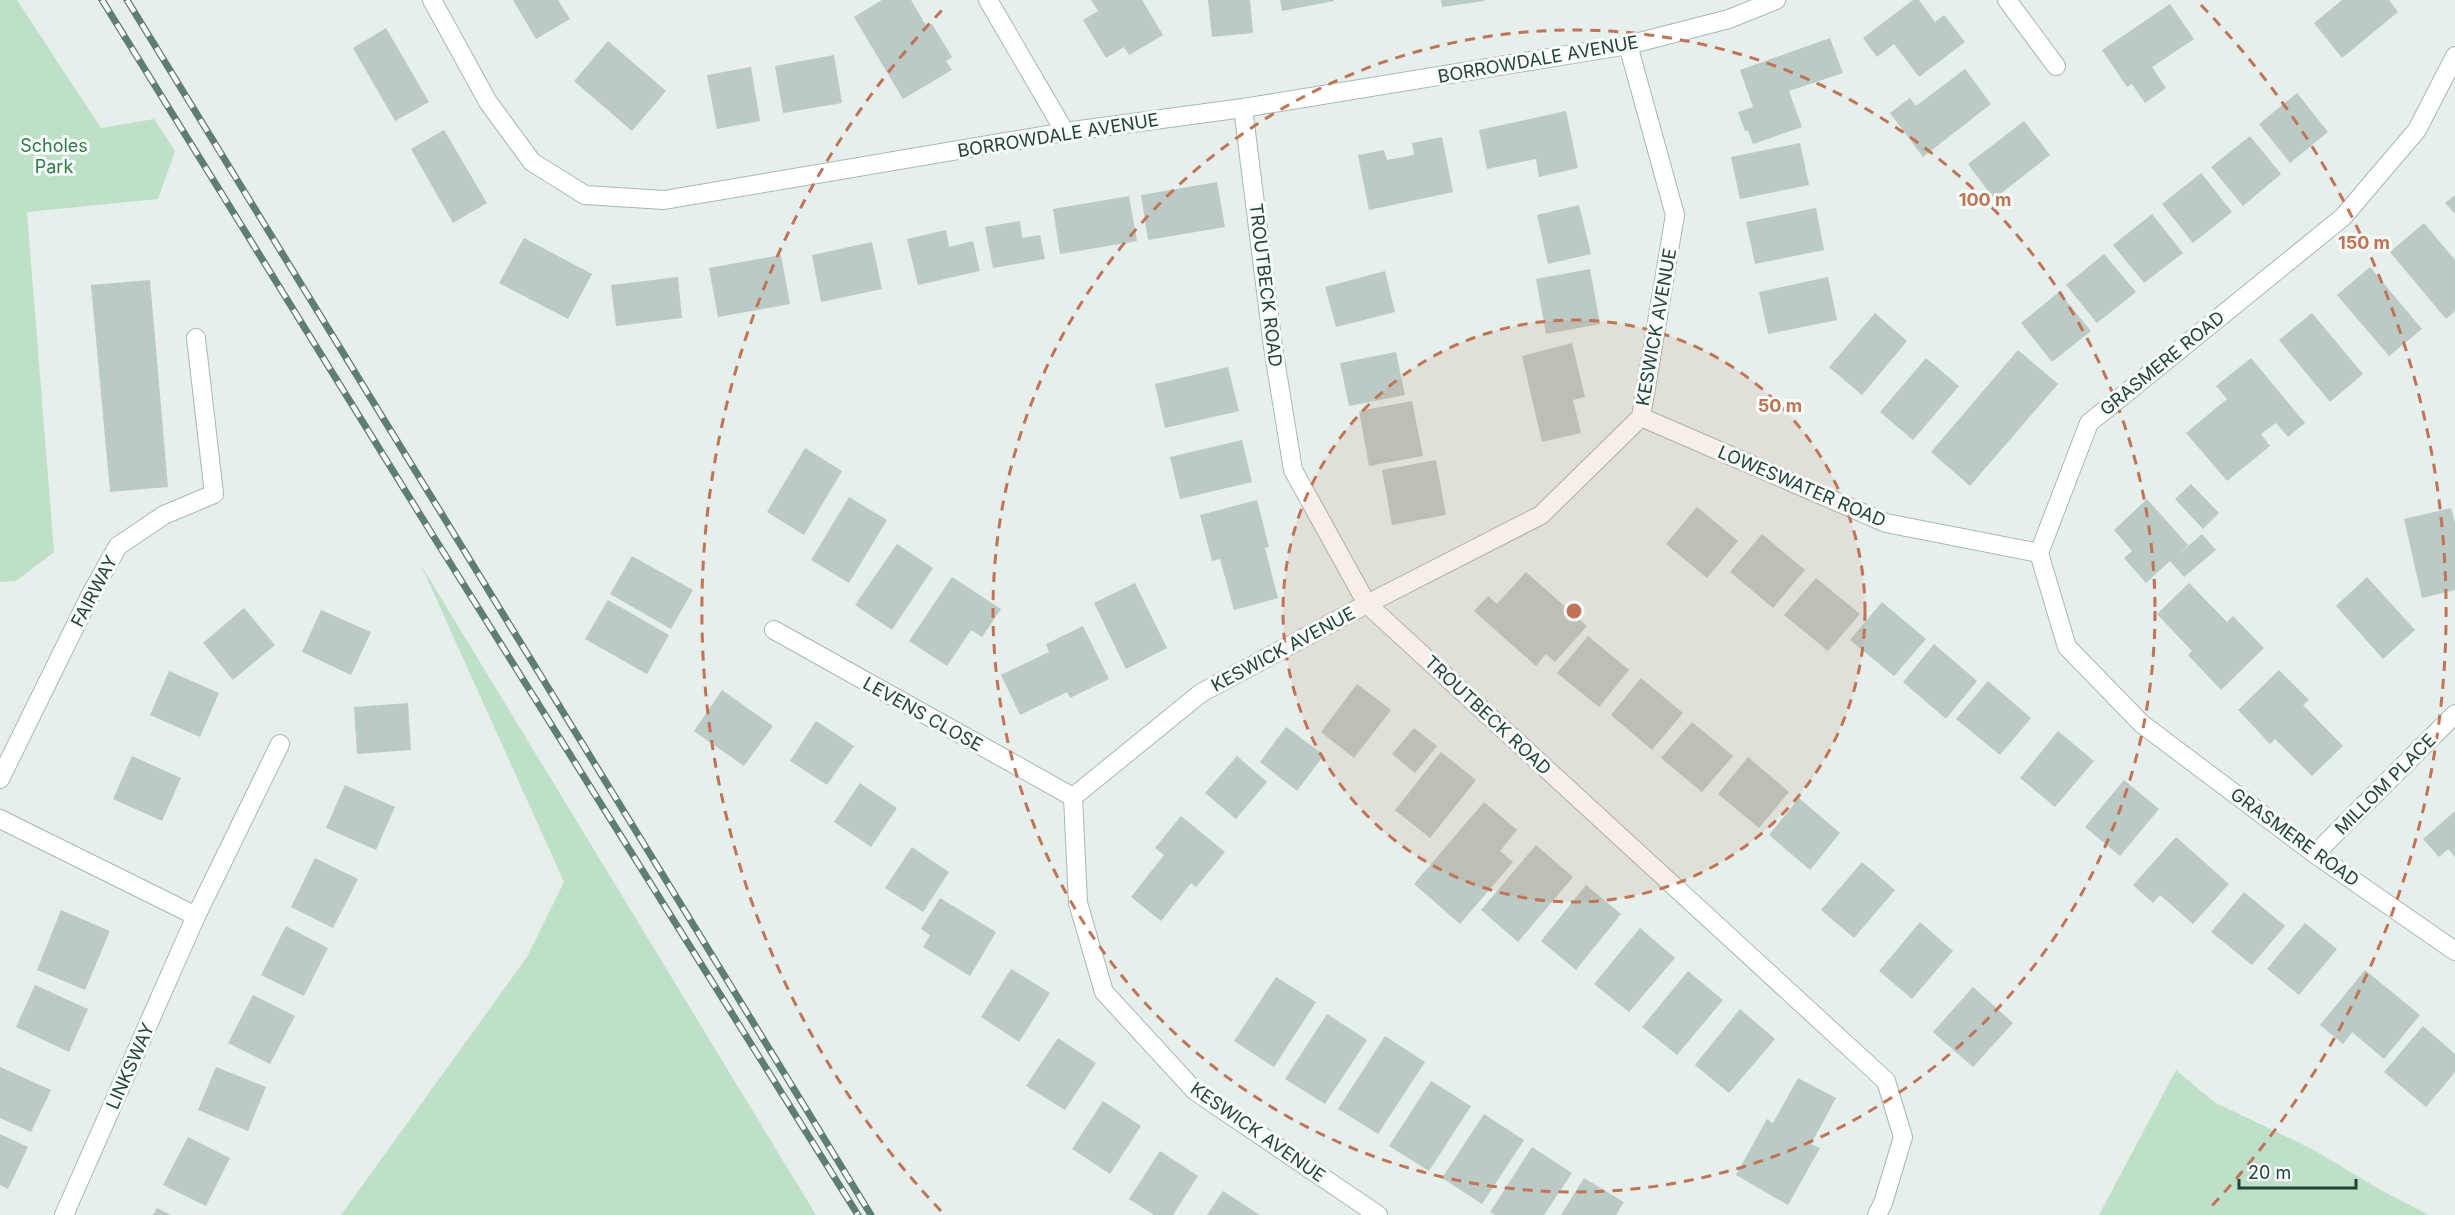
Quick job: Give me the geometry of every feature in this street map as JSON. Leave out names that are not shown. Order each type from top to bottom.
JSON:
[{"type":"street","name":"BORROWDALE AVENUE","points":[[432,0],[488,102],[532,162],[585,195],[663,200],[1065,132],[1243,108],[1628,45],[1729,19],[1776,0]]},
{"type":"street","points":[[988,0],[1065,132]]},
{"type":"street","points":[[2007,0],[2056,66]]},
{"type":"street","name":"KESWICK AVENUE","points":[[1378,1215],[1195,1091],[1104,993],[1078,903],[1073,797],[1202,693],[1367,604],[1541,515],[1641,417],[1675,215],[1628,45]]},
{"type":"street","name":"GRASMERE ROAD","points":[[2455,56],[2417,130],[2343,217],[2088,423],[2039,553],[2067,647],[2142,724],[2315,854],[2455,951]]},
{"type":"street","name":"TROUTBECK ROAD","points":[[1243,108],[1273,347],[1293,470],[1367,604],[1886,1081],[1903,1137],[1883,1203],[1876,1215]]},
{"type":"street","name":"FAIRWAY","points":[[0,780],[91,594],[118,546],[164,515],[214,494],[196,338]]},
{"type":"street","name":"LOWESWATER ROAD","points":[[1641,417],[1886,523],[2039,553]]},
{"type":"street","name":"LEVENS CLOSE","points":[[774,630],[1073,797]]},
{"type":"street","name":"MILLOM PLACE","points":[[2315,854],[2455,714]]},
{"type":"street","name":"LINKSWAY","points":[[64,1215],[196,916],[280,744]]},
{"type":"street","points":[[0,819],[196,916]]},
{"type":"green space","name":"Scholes Park","points":[[0,0],[17,0],[101,128],[154,119],[175,151],[158,199],[27,212],[54,552],[16,581],[0,582]]},
{"type":"green space","points":[[421,565],[816,1215],[341,1215],[527,957],[564,882]]},
{"type":"green space","points":[[2176,1070],[2214,1102],[2312,1149],[2379,1189],[2429,1215],[2099,1215]]},
{"type":"building","points":[[513,0],[558,0],[570,19],[536,39]]},
{"type":"building","points":[[882,0],[911,0],[927,27],[932,24],[952,57],[946,61],[952,70],[903,99],[854,17]]},
{"type":"building","points":[[1091,0],[1142,0],[1163,35],[1129,55],[1124,47],[1106,58],[1083,20],[1098,11]]},
{"type":"building","points":[[1208,0],[1250,0],[1253,33],[1212,37]]},
{"type":"building","points":[[1280,0],[1334,0],[1334,1],[1282,11]]},
{"type":"building","points":[[1441,0],[1484,0],[1484,1],[1442,7]]},
{"type":"building","points":[[1913,0],[1919,0],[1935,22],[1944,15],[1965,42],[1919,77],[1894,44],[1877,57],[1863,38]]},
{"type":"building","points":[[2342,0],[2389,0],[2398,12],[2342,58],[2314,23]]},
{"type":"building","points":[[2170,4],[2194,39],[2152,67],[2166,88],[2145,103],[2132,84],[2127,87],[2102,50]]},
{"type":"building","points":[[386,28],[429,102],[395,121],[353,48]]},
{"type":"building","points":[[1830,38],[1843,73],[1789,91],[1802,127],[1753,144],[1738,112],[1753,107],[1740,70]]},
{"type":"building","points":[[608,41],[666,91],[632,131],[574,81]]},
{"type":"building","points":[[834,55],[842,103],[783,113],[775,66]]},
{"type":"building","points":[[751,67],[760,121],[717,129],[707,75]]},
{"type":"building","points":[[1965,69],[1991,104],[1923,157],[1890,113],[1910,98],[1916,106]]},
{"type":"building","points":[[2297,93],[2328,132],[2290,163],[2259,124]]},
{"type":"building","points":[[1566,111],[1578,168],[1539,177],[1536,159],[1487,169],[1479,130]]},
{"type":"building","points":[[2024,121],[2050,155],[1994,199],[1968,164]]},
{"type":"building","points":[[444,130],[487,203],[453,223],[411,149]]},
{"type":"building","points":[[2250,136],[2281,174],[2243,206],[2211,167]]},
{"type":"building","points":[[1442,137],[1453,192],[1369,210],[1358,155],[1384,150],[1387,160],[1414,155],[1412,143]]},
{"type":"building","points":[[1800,143],[1809,185],[1740,199],[1731,157]]},
{"type":"building","points":[[2201,173],[2232,212],[2193,243],[2162,204]]},
{"type":"building","points":[[1217,182],[1225,227],[1148,240],[1141,195]]},
{"type":"building","points":[[2455,195],[2455,214],[2445,203]]},
{"type":"building","points":[[1129,196],[1137,241],[1060,254],[1053,209]]},
{"type":"building","points":[[1579,205],[1591,254],[1548,264],[1537,215]]},
{"type":"building","points":[[1816,208],[1824,250],[1755,264],[1746,222]]},
{"type":"building","points":[[2152,214],[2183,253],[2144,283],[2113,245]]},
{"type":"building","points":[[1020,221],[1022,238],[1040,235],[1045,259],[993,268],[985,227]]},
{"type":"building","points":[[2424,223],[2455,260],[2455,311],[2446,319],[2390,252]]},
{"type":"building","points":[[946,230],[949,247],[973,241],[980,271],[918,285],[907,239]]},
{"type":"building","points":[[524,238],[592,274],[568,319],[499,283]]},
{"type":"building","points":[[872,242],[882,289],[821,302],[812,255]]},
{"type":"building","points":[[2104,254],[2136,292],[2097,323],[2066,285]]},
{"type":"building","points":[[781,255],[790,304],[718,317],[709,268]]},
{"type":"building","points":[[2370,267],[2422,329],[2389,356],[2337,295]]},
{"type":"building","points":[[1590,269],[1600,324],[1546,334],[1536,279]]},
{"type":"building","points":[[1385,271],[1395,312],[1336,327],[1325,287]]},
{"type":"building","points":[[678,277],[682,318],[616,326],[611,285]]},
{"type":"building","points":[[1828,277],[1837,320],[1768,334],[1759,292]]},
{"type":"building","points":[[150,280],[168,487],[110,492],[91,285]]},
{"type":"building","points":[[2059,292],[2091,331],[2052,362],[2021,323]]},
{"type":"building","points":[[1875,313],[1907,341],[1862,395],[1829,367]]},
{"type":"building","points":[[2312,313],[2363,374],[2330,402],[2279,340]]},
{"type":"building","points":[[1572,343],[1585,397],[1573,400],[1581,433],[1542,442],[1522,356]]},
{"type":"building","points":[[2018,350],[2058,384],[1970,486],[1931,452]]},
{"type":"building","points":[[1396,352],[1405,395],[1349,406],[1340,363]]},
{"type":"building","points":[[1926,358],[1959,386],[1913,440],[1880,412]]},
{"type":"building","points":[[2251,358],[2305,423],[2288,437],[2276,423],[2261,434],[2270,446],[2227,481],[2186,433],[2227,399],[2216,386]]},
{"type":"building","points":[[1228,367],[1239,411],[1165,428],[1155,384]]},
{"type":"building","points":[[1412,401],[1423,456],[1369,466],[1359,411]]},
{"type":"building","points":[[1242,440],[1252,482],[1180,499],[1170,457]]},
{"type":"building","points":[[805,448],[842,471],[804,535],[767,512]]},
{"type":"building","points":[[1436,460],[1446,515],[1392,525],[1382,470]]},
{"type":"building","points":[[2191,484],[2219,513],[2203,529],[2175,499]]},
{"type":"building","points":[[849,497],[887,520],[849,583],[811,560]]},
{"type":"building","points":[[2147,499],[2188,545],[2179,554],[2202,534],[2216,550],[2184,577],[2170,561],[2146,583],[2124,558],[2132,551],[2114,530]]},
{"type":"building","points":[[1257,500],[1269,547],[1265,548],[1278,598],[1234,610],[1220,559],[1212,561],[1200,515]]},
{"type":"building","points":[[1697,507],[1738,541],[1707,578],[1666,544]]},
{"type":"building","points":[[2451,508],[2455,523],[2455,590],[2422,598],[2404,519]]},
{"type":"building","points":[[1762,534],[1805,570],[1773,608],[1730,572]]},
{"type":"building","points":[[897,544],[933,568],[892,630],[855,605]]},
{"type":"building","points":[[632,556],[693,590],[671,629],[610,594]]},
{"type":"building","points":[[1526,572],[1587,626],[1555,662],[1546,654],[1536,666],[1474,611],[1488,596],[1497,604]]},
{"type":"building","points":[[952,577],[1001,609],[982,637],[971,630],[947,666],[909,641]]},
{"type":"building","points":[[2367,577],[2415,630],[2383,659],[2336,606]]},
{"type":"building","points":[[1816,578],[1860,614],[1828,651],[1784,615]]},
{"type":"building","points":[[1135,583],[1167,648],[1126,669],[1094,603]]},
{"type":"building","points":[[2189,583],[2227,622],[2233,616],[2264,648],[2221,690],[2188,655],[2192,651],[2157,614]]},
{"type":"building","points":[[608,600],[669,635],[647,674],[585,639]]},
{"type":"building","points":[[1882,602],[1926,639],[1894,676],[1850,640]]},
{"type":"building","points":[[244,608],[275,645],[233,680],[203,643]]},
{"type":"building","points":[[321,610],[371,632],[351,675],[302,652]]},
{"type":"building","points":[[1083,626],[1109,679],[1070,698],[1067,692],[1020,715],[1001,675],[1049,652],[1046,644]]},
{"type":"building","points":[[1588,636],[1629,670],[1599,707],[1557,673]]},
{"type":"building","points":[[1934,644],[1977,681],[1946,719],[1903,682]]},
{"type":"building","points":[[2279,670],[2309,700],[2303,705],[2343,746],[2312,776],[2275,739],[2270,744],[2238,710]]},
{"type":"building","points":[[169,671],[219,693],[200,737],[150,715]]},
{"type":"building","points":[[1641,678],[1683,713],[1652,750],[1611,715]]},
{"type":"building","points":[[1988,681],[2031,718],[2000,755],[1956,719]]},
{"type":"building","points":[[1357,684],[1391,710],[1354,758],[1321,732]]},
{"type":"building","points":[[722,690],[773,726],[744,766],[694,731]]},
{"type":"building","points":[[408,703],[411,750],[357,754],[354,707]]},
{"type":"building","points":[[816,721],[854,746],[827,785],[790,761]]},
{"type":"building","points":[[1692,722],[1733,756],[1702,792],[1661,758]]},
{"type":"building","points":[[1286,727],[1324,755],[1297,791],[1260,762]]},
{"type":"building","points":[[1414,728],[1437,746],[1415,773],[1392,754]]},
{"type":"building","points":[[2058,731],[2094,761],[2055,807],[2020,778]]},
{"type":"building","points":[[1441,752],[1476,780],[1430,838],[1395,810]]},
{"type":"building","points":[[132,756],[181,778],[162,821],[113,799]]},
{"type":"building","points":[[1237,756],[1267,782],[1236,819],[1205,793]]},
{"type":"building","points":[[1748,757],[1789,792],[1759,828],[1718,794]]},
{"type":"building","points":[[2124,780],[2159,809],[2120,856],[2085,827]]},
{"type":"building","points":[[860,783],[897,808],[871,847],[834,822]]},
{"type":"building","points":[[345,785],[395,807],[376,850],[326,828]]},
{"type":"building","points":[[1799,798],[1840,833],[1810,870],[1769,835]]},
{"type":"building","points":[[1484,802],[1517,830],[1500,851],[1513,862],[1460,924],[1414,884]]},
{"type":"building","points":[[2455,811],[2455,857],[2448,849],[2439,857],[2423,839]]},
{"type":"building","points":[[1181,816],[1225,852],[1196,887],[1191,883],[1161,921],[1131,897],[1164,855],[1155,848]]},
{"type":"building","points":[[2176,837],[2229,884],[2193,924],[2160,895],[2153,903],[2133,885]]},
{"type":"building","points":[[1536,845],[1573,877],[1518,942],[1481,910]]},
{"type":"building","points":[[912,847],[949,872],[923,912],[885,888]]},
{"type":"building","points":[[315,858],[358,879],[333,928],[291,907]]},
{"type":"building","points":[[1862,862],[1895,890],[1854,938],[1821,910]]},
{"type":"building","points":[[1586,885],[1621,914],[1576,970],[1541,941]]},
{"type":"building","points":[[2244,892],[2285,926],[2252,965],[2211,932]]},
{"type":"building","points":[[940,898],[996,932],[970,976],[923,947],[930,935],[921,929]]},
{"type":"building","points":[[61,910],[110,931],[85,990],[37,970]]},
{"type":"building","points":[[1920,922],[1953,951],[1912,999],[1879,971]]},
{"type":"building","points":[[2305,923],[2337,949],[2299,995],[2267,969]]},
{"type":"building","points":[[286,926],[328,948],[304,996],[261,975]]},
{"type":"building","points":[[1640,928],[1675,958],[1629,1012],[1594,984]]},
{"type":"building","points":[[1011,969],[1050,993],[1019,1042],[981,1017]]},
{"type":"building","points":[[2365,970],[2420,1015],[2384,1059],[2352,1032],[2343,1044],[2320,1025]]},
{"type":"building","points":[[1688,971],[1723,1000],[1677,1055],[1642,1027]]},
{"type":"building","points":[[1276,977],[1316,1002],[1274,1067],[1234,1041]]},
{"type":"building","points":[[35,985],[88,1009],[69,1052],[16,1027]]},
{"type":"building","points":[[1973,987],[2013,1023],[1973,1067],[1933,1032]]},
{"type":"building","points":[[253,995],[295,1016],[270,1064],[228,1043]]},
{"type":"building","points":[[1740,1009],[1775,1039],[1729,1093],[1695,1065]]},
{"type":"building","points":[[1327,1014],[1367,1040],[1325,1104],[1285,1079]]},
{"type":"building","points":[[2423,1026],[2455,1054],[2455,1072],[2426,1107],[2384,1072]]},
{"type":"building","points":[[1385,1036],[1425,1062],[1378,1134],[1338,1109]]},
{"type":"building","points":[[1058,1038],[1096,1063],[1065,1110],[1026,1086]]},
{"type":"building","points":[[0,1067],[51,1090],[31,1132],[0,1118]]},
{"type":"building","points":[[216,1067],[266,1087],[248,1131],[198,1110]]},
{"type":"building","points":[[1798,1078],[1836,1098],[1811,1144],[1820,1148],[1788,1205],[1736,1175],[1767,1119],[1773,1123]]},
{"type":"building","points":[[1431,1081],[1471,1106],[1429,1171],[1389,1146]]},
{"type":"building","points":[[1103,1101],[1141,1126],[1110,1174],[1072,1149]]},
{"type":"building","points":[[1484,1114],[1524,1140],[1482,1204],[1442,1178]]},
{"type":"building","points":[[0,1134],[28,1147],[8,1189],[0,1185]]},
{"type":"building","points":[[188,1137],[230,1158],[206,1206],[163,1185]]},
{"type":"building","points":[[1532,1147],[1572,1173],[1544,1215],[1495,1215],[1490,1212]]},
{"type":"building","points":[[1160,1151],[1198,1176],[1173,1215],[1154,1215],[1129,1199]]},
{"type":"building","points":[[1584,1178],[1624,1202],[1616,1215],[1561,1215]]},
{"type":"building","points":[[1223,1191],[1260,1215],[1207,1215]]},
{"type":"building","points":[[157,1208],[171,1215],[153,1215]]},
{"type":"railway","points":[[102,0],[432,534],[858,1215]]},
{"type":"railway","points":[[127,0],[871,1215]]}]
